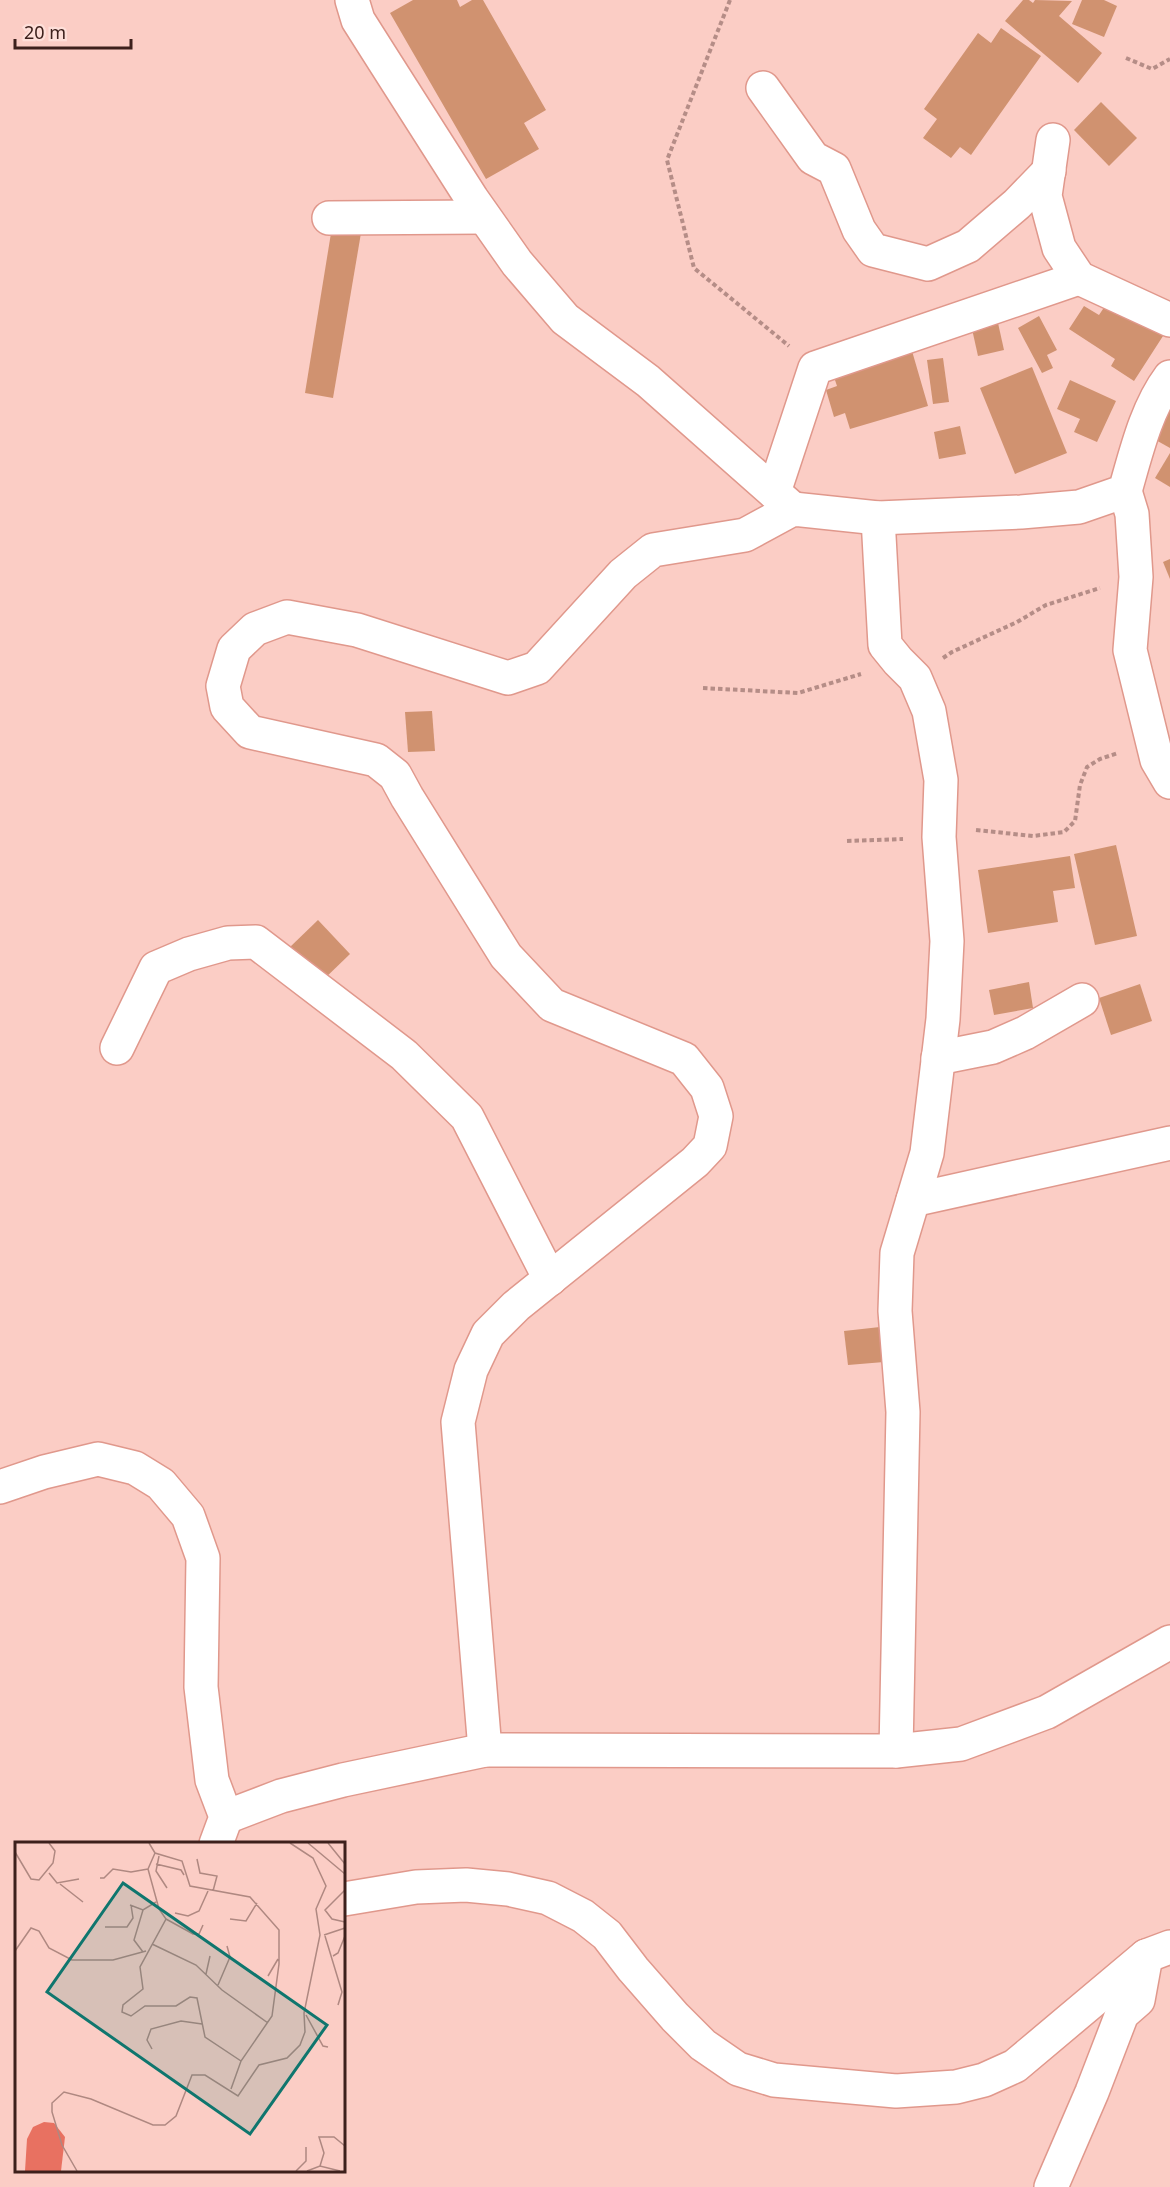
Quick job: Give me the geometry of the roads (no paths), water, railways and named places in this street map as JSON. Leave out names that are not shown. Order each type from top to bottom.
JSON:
[{"type":"street","points":[[352,0],[358,20],[484,217],[517,263],[565,319],[648,381],[784,501],[878,518],[1021,512],[1079,507],[1125,491]]},
{"type":"street","points":[[763,88],[813,158],[834,169],[859,230],[873,250],[928,264],[968,246],[1017,204],[1048,171]]},
{"type":"street","points":[[1053,140],[1045,196],[1059,248],[1079,278],[1170,320]]},
{"type":"street","points":[[329,218],[484,217]]},
{"type":"street","points":[[485,1750],[458,1422],[471,1370],[488,1334],[516,1306],[695,1162],[710,1146],[716,1116],[708,1088],[684,1059],[552,1005],[506,956],[395,775],[376,760],[250,732],[227,707],[223,686],[234,649],[255,629],[287,617],[357,630],[508,678],[537,669],[623,574],[653,550],[745,535],[784,501],[815,368],[1079,278]]},
{"type":"street","points":[[1170,377],[1163,386],[1140,439],[1125,491],[1132,514],[1136,577],[1130,650],[1157,760],[1170,782]]},
{"type":"street","points":[[878,518],[885,645],[897,661],[915,678],[929,711],[941,780],[939,832],[947,942],[943,1019],[927,1153],[897,1253],[895,1311],[903,1412],[896,1751]]},
{"type":"street","points":[[117,1048],[156,968],[189,954],[228,944],[256,942],[404,1055],[467,1117],[550,1279]]},
{"type":"street","points":[[938,1058],[993,1047],[1025,1033],[1082,1000]]},
{"type":"street","points":[[913,1200],[1170,1143]]},
{"type":"street","points":[[0,1487],[44,1472],[98,1459],[135,1468],[161,1484],[188,1516],[203,1558],[201,1687],[212,1780],[221,1830],[281,1796],[343,1780],[485,1750],[896,1751],[961,1744],[1047,1712],[1170,1642]]},
{"type":"street","points":[[345,1899],[416,1887],[466,1885],[508,1889],[548,1898],[583,1916],[607,1935],[675,2017],[703,2045],[738,2069],[774,2080],[885,2090],[956,2087],[984,2080],[1015,2066],[1158,1952]]},
{"type":"street","points":[[1051,2187],[1092,2092],[1122,2014],[1138,2000],[1158,1952]]}]
